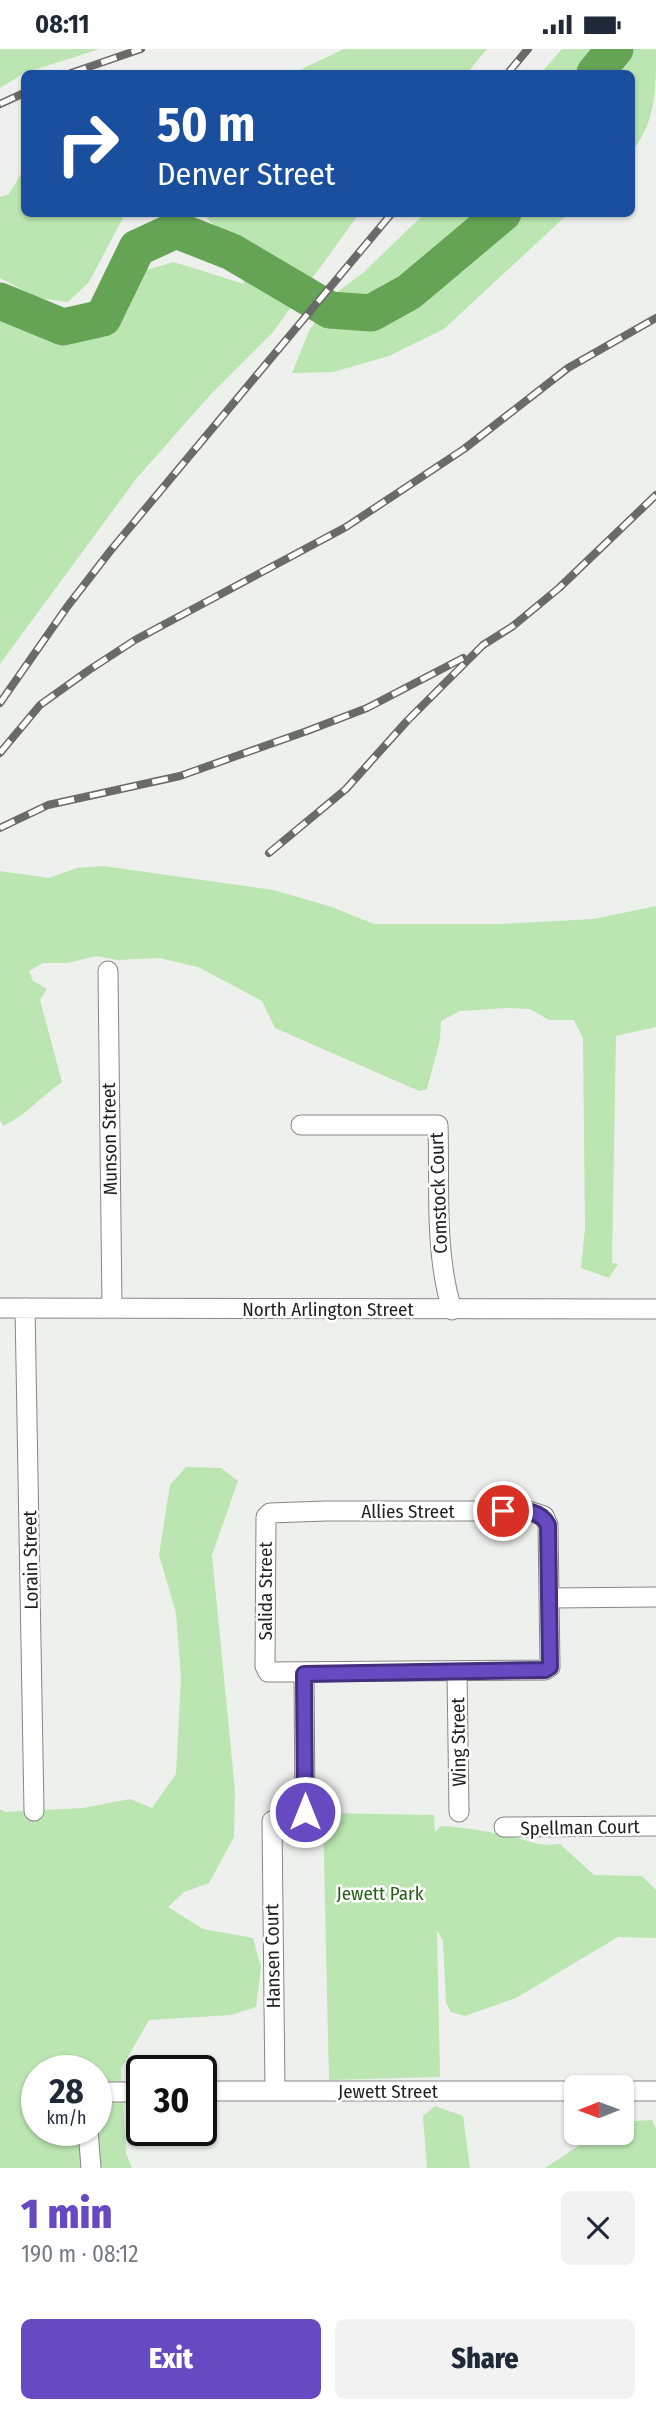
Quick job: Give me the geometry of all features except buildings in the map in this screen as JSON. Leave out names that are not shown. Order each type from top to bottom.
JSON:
[{"type":"street","name":"Munson Street","points":[[108,971],[112,1308]]},
{"type":"street","name":"Comstock Court","points":[[302,1125],[438,1125],[439,1244],[442,1275],[452,1310]]},
{"type":"street","name":"North Arlington Street","points":[[0,1308],[656,1308]]},
{"type":"street","name":"Lorain Street","points":[[25,1308],[34,1811]]},
{"type":"street","name":"Allies Street","points":[[271,1513],[529,1511],[544,1516],[548,1525],[552,1598]]},
{"type":"street","name":"Salida Street","points":[[271,1513],[266,1517],[265,1666],[268,1672],[304,1674]]},
{"type":"street","points":[[305,1812],[304,1674],[545,1670],[550,1667],[553,1659],[552,1598],[656,1597]]},
{"type":"street","name":"Wing Street","points":[[457,1672],[459,1812]]},
{"type":"street","name":"Hansen Court","points":[[272,1821],[275,2091]]},
{"type":"street","name":"Spellman Court","points":[[504,1827],[656,1826]]},
{"type":"street","name":"Jewett Street","points":[[217,2091],[564,2091]]},
{"type":"street","points":[[634,2091],[656,2091]]},
{"type":"street","points":[[89,2146],[91,2168]]},
{"type":"green space","points":[[0,49],[100,49],[34,70],[21,70],[21,75],[0,88]]},
{"type":"green space","points":[[344,49],[487,49],[470,70],[299,70]]},
{"type":"green space","points":[[562,49],[656,49],[653,105],[646,128],[635,148],[635,70],[544,70]]},
{"type":"green space","points":[[21,174],[21,217],[123,217],[89,282],[68,302],[38,298],[0,278],[0,197],[9,194]]},
{"type":"green space","points":[[207,217],[357,217],[273,332],[211,394],[136,479],[0,664],[0,315],[42,322],[126,286],[146,270],[174,262],[244,284],[234,238]]},
{"type":"green space","points":[[421,217],[565,217],[444,329],[389,356],[333,372],[292,373],[309,331],[336,293],[364,272]]},
{"type":"green space","points":[[103,866],[273,890],[329,906],[374,924],[499,924],[594,919],[656,906],[656,1027],[616,1036],[612,1263],[618,1264],[609,1278],[581,1268],[585,1228],[583,1038],[574,1020],[549,1020],[530,1009],[460,1011],[441,1021],[440,1040],[427,1089],[419,1091],[275,1028],[262,1001],[198,967],[159,958],[118,960],[96,956],[68,963],[43,963],[29,971],[33,981],[47,989],[40,1000],[62,1082],[19,1117],[3,1126],[0,1120],[0,871],[49,878],[77,868]]},
{"type":"green space","points":[[186,1467],[221,1468],[238,1481],[212,1555],[235,1791],[234,1837],[209,1883],[184,1892],[168,1907],[203,1929],[253,1938],[261,1967],[256,2007],[231,2015],[149,2020],[129,2055],[126,2055],[121,2069],[126,2153],[132,2168],[0,2168],[0,1809],[5,1812],[83,1808],[130,1799],[152,1808],[176,1774],[181,1677],[176,1613],[159,1555],[170,1485]]},
{"type":"green space","name":"Jewett Park","points":[[323,1813],[434,1815],[435,1832],[441,1826],[494,1833],[540,1844],[560,1844],[594,1875],[642,1876],[656,1890],[656,1938],[618,1937],[516,1998],[465,2016],[451,2012],[446,2003],[443,1941],[437,1930],[440,2077],[329,2080]]},
{"type":"green space","points":[[435,2106],[463,2116],[470,2168],[427,2168],[423,2116]]},
{"type":"green space","points":[[652,2120],[656,2129],[656,2168],[545,2168],[580,2145],[634,2145],[635,2121]]},
{"type":"waterway","points":[[598,70],[615,49]]},
{"type":"waterway","points":[[0,301],[63,327],[103,318],[137,248],[176,230],[232,252],[330,310],[371,313],[409,292],[498,217]]},
{"type":"railway","points":[[80,70],[141,49]]},
{"type":"railway","points":[[510,70],[528,49]]},
{"type":"railway","points":[[0,104],[21,94]]},
{"type":"railway","points":[[0,703],[67,607],[111,550],[389,217]]},
{"type":"railway","points":[[0,753],[40,705],[89,670],[135,640],[346,527],[464,449],[568,368],[656,318]]},
{"type":"railway","points":[[269,853],[346,789],[407,721],[483,645],[513,626],[559,588],[656,495]]},
{"type":"railway","points":[[0,828],[48,805],[180,776],[307,731],[367,708],[463,658]]},
{"type":"route","points":[[305,1812],[304,1674],[545,1670],[550,1667],[553,1659],[548,1525],[544,1516],[537,1513],[503,1511]]}]
